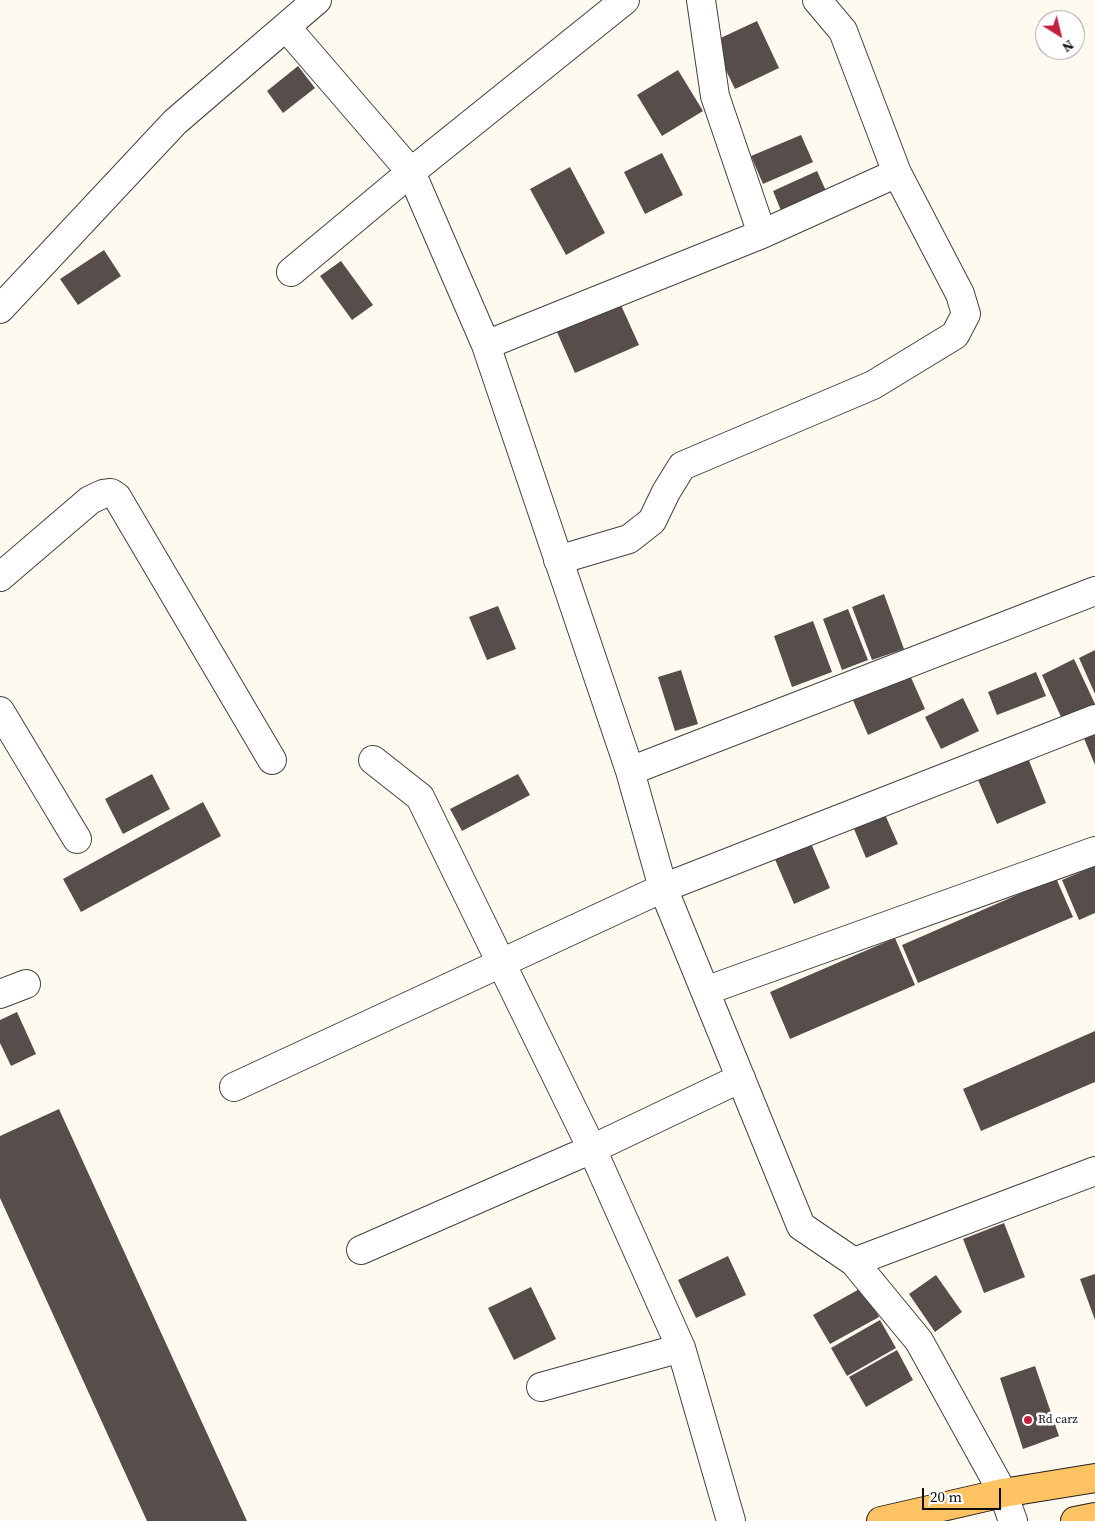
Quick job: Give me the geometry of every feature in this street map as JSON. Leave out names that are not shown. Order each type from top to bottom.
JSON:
[{"type":"main road","points":[[881,1521],[1003,1494],[1095,1478]]},
{"type":"main road","points":[[1075,1521],[1095,1517]]},
{"type":"street","points":[[0,309],[174,122],[317,0]]},
{"type":"street","points":[[291,272],[411,172],[626,0]]},
{"type":"street","points":[[701,0],[715,96],[762,234]]},
{"type":"street","points":[[558,560],[629,539],[652,522],[666,492],[682,466],[873,385],[955,335],[966,314],[960,294],[897,173],[843,31],[817,0]]},
{"type":"street","points":[[286,27],[411,172],[486,345],[630,771],[663,888],[801,1226],[854,1262],[919,1341],[1003,1494],[1013,1521]]},
{"type":"street","points":[[486,345],[762,234],[897,173]]},
{"type":"street","points":[[0,577],[90,500],[103,494],[111,493],[117,497],[272,760]]},
{"type":"street","points":[[630,771],[1095,591]]},
{"type":"street","points":[[0,711],[77,839]]},
{"type":"street","points":[[234,1087],[663,888],[1095,720]]},
{"type":"street","points":[[372,760],[420,797],[592,1149],[681,1348],[731,1521]]},
{"type":"street","points":[[705,991],[1095,851]]},
{"type":"street","points":[[0,994],[26,984]]},
{"type":"street","points":[[361,1250],[592,1149],[741,1078]]},
{"type":"street","points":[[854,1262],[1095,1171]]},
{"type":"street","points":[[541,1387],[681,1348]]},
{"type":"building","points":[[757,21],[779,68],[735,89],[712,42]]},
{"type":"building","points":[[298,66],[315,88],[283,113],[267,91]]},
{"type":"building","points":[[678,70],[703,111],[662,136],[637,95]]},
{"type":"building","points":[[801,135],[813,162],[763,184],[751,156]]},
{"type":"building","points":[[662,153],[683,195],[645,214],[624,172]]},
{"type":"building","points":[[570,167],[605,233],[566,255],[530,189]]},
{"type":"building","points":[[817,171],[827,193],[782,213],[773,191]]},
{"type":"building","points":[[104,250],[121,276],[78,305],[60,279]]},
{"type":"building","points":[[341,261],[373,305],[352,320],[320,276]]},
{"type":"building","points":[[620,303],[639,345],[575,373],[557,332]]},
{"type":"building","points":[[884,594],[904,649],[872,660],[852,607]]},
{"type":"building","points":[[498,606],[516,649],[487,660],[469,617]]},
{"type":"building","points":[[848,609],[868,660],[842,670],[823,619]]},
{"type":"building","points":[[813,621],[832,672],[792,687],[774,636]]},
{"type":"building","points":[[1095,650],[1095,694],[1079,658]]},
{"type":"building","points":[[1074,659],[1095,704],[1062,719],[1042,675]]},
{"type":"building","points":[[681,670],[698,724],[675,731],[658,677]]},
{"type":"building","points":[[1036,672],[1046,696],[997,715],[988,692]]},
{"type":"building","points":[[909,673],[925,709],[868,735],[852,698]]},
{"type":"building","points":[[963,698],[979,731],[941,749],[925,717]]},
{"type":"building","points":[[1095,731],[1095,765],[1083,736]]},
{"type":"building","points":[[1028,758],[1046,803],[997,824],[978,780]]},
{"type":"building","points":[[152,774],[170,809],[123,834],[105,799]]},
{"type":"building","points":[[518,774],[530,795],[462,831],[450,809]]},
{"type":"building","points":[[203,802],[221,836],[81,912],[63,879]]},
{"type":"building","points":[[883,810],[898,844],[866,858],[852,824]]},
{"type":"building","points":[[810,841],[830,888],[794,904],[774,857]]},
{"type":"building","points":[[1095,866],[1095,913],[1079,920],[1062,880]]},
{"type":"building","points":[[1056,878],[1073,917],[918,983],[902,945]]},
{"type":"building","points":[[895,938],[915,985],[790,1039],[770,992]]},
{"type":"building","points":[[17,1012],[36,1054],[11,1066],[0,1043],[0,1020]]},
{"type":"building","points":[[1095,1031],[1095,1082],[981,1131],[963,1089]]},
{"type":"building","points":[[59,1109],[247,1521],[147,1521],[0,1198],[0,1136]]},
{"type":"building","points":[[1004,1223],[1025,1277],[984,1293],[963,1239]]},
{"type":"building","points":[[728,1256],[746,1295],[696,1318],[678,1280]]},
{"type":"building","points":[[1095,1274],[1095,1320],[1080,1279]]},
{"type":"building","points":[[936,1275],[962,1312],[935,1332],[909,1294]]},
{"type":"building","points":[[531,1287],[556,1339],[514,1360],[488,1308]]},
{"type":"building","points":[[863,1287],[879,1317],[830,1344],[813,1315]]},
{"type":"building","points":[[880,1320],[896,1348],[847,1376],[831,1348]]},
{"type":"building","points":[[897,1350],[913,1380],[866,1407],[849,1377]]},
{"type":"building","points":[[1035,1366],[1059,1436],[1023,1449],[1000,1378]]},
{"type":"place","name":"Rd carz","points":[[1028,1420]]}]
